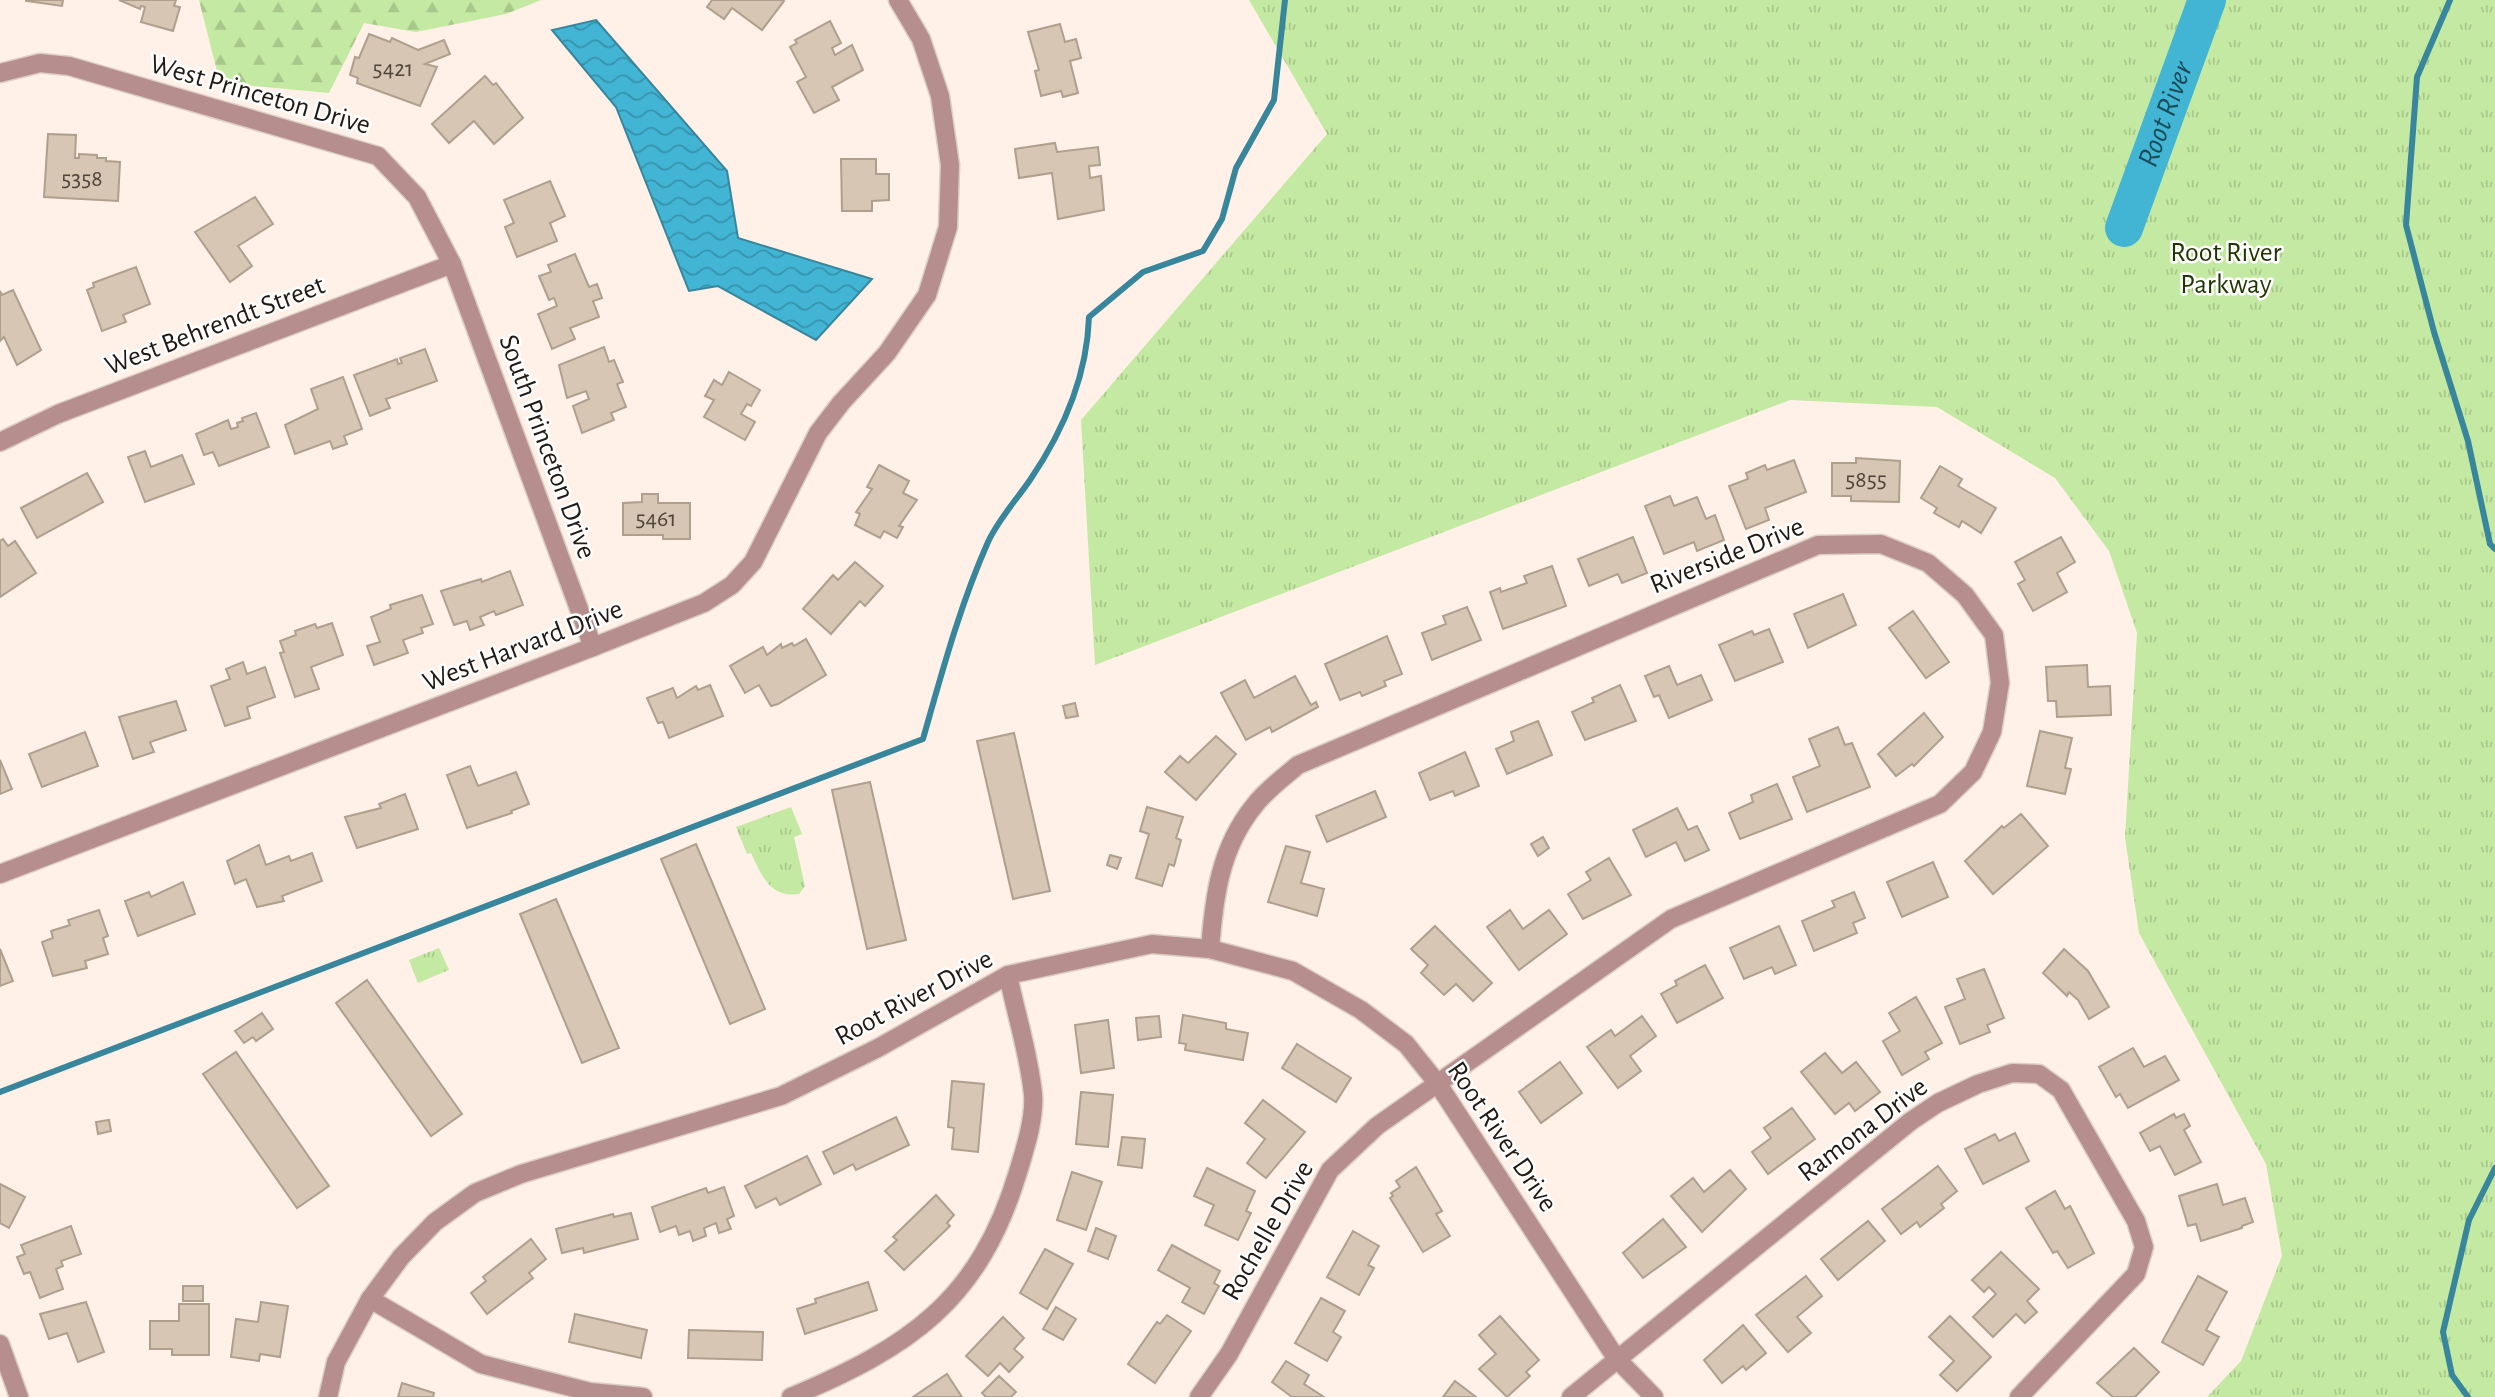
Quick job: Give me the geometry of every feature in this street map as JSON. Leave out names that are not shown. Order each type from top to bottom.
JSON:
[{"type":"street","name":"West Harvard Drive","points":[[0,874],[593,647],[704,603],[732,585],[752,562],[818,433],[887,354],[927,295],[948,227],[950,165],[940,96],[921,39],[898,0]]},
{"type":"street","name":"West Princeton Drive","points":[[0,73],[40,63],[69,66],[378,156],[417,197],[452,264]]},
{"type":"street","name":"West Behrendt Street","points":[[0,442],[58,414],[452,264]]},
{"type":"street","name":"South Princeton Drive","points":[[452,264],[593,647]]},
{"type":"street","name":"Riverside Drive","points":[[1210,949],[1214,895],[1231,841],[1254,804],[1298,765],[1818,545],[1881,544],[1928,563],[1965,595],[1994,635],[2000,683],[1992,732],[1973,772],[1940,804],[1671,919],[1438,1084]]},
{"type":"street","name":"Root River Drive","points":[[328,1397],[336,1362],[370,1299],[401,1257],[435,1222],[475,1194],[521,1174],[781,1096],[878,1048],[1008,975],[1152,944],[1210,949],[1293,971],[1361,1010],[1406,1044],[1438,1084],[1616,1358],[1654,1397]]},
{"type":"street","points":[[791,1397],[853,1371],[901,1343],[938,1313],[967,1280],[992,1237],[1011,1194],[1026,1144],[1033,1096],[1008,975]]},
{"type":"street","name":"Ramona Drive","points":[[1616,1358],[1929,1109],[1978,1084],[2012,1073],[2039,1074],[2060,1090],[2136,1221],[2144,1247],[2136,1274],[2019,1397]]},
{"type":"street","name":"Rochelle Drive","points":[[1199,1397],[1229,1354],[1330,1170],[1377,1126],[1438,1084]]},
{"type":"street","points":[[370,1299],[481,1364],[590,1392],[643,1397]]},
{"type":"street","points":[[0,1344],[19,1397]]},
{"type":"street","points":[[1571,1397],[1616,1358]]},
{"type":"green space","points":[[199,0],[541,0],[506,14],[416,32],[364,23],[329,93],[220,83]]},
{"type":"green space","name":"Root River Parkway","points":[[1249,0],[2495,0],[2495,1397],[2207,1397],[2241,1361],[2282,1256],[2266,1164],[2139,933],[2125,837],[2137,633],[2109,551],[2055,478],[1937,407],[1790,400],[1095,665],[1081,420],[1327,134]]},
{"type":"green space","points":[[791,807],[802,834],[794,837],[805,886],[799,894],[781,893],[768,884],[751,853],[747,854],[736,827]]},
{"type":"green space","points":[[439,948],[449,970],[418,983],[409,960]]},
{"type":"water","points":[[596,20],[727,171],[738,238],[872,279],[816,340],[718,286],[689,291],[616,107],[552,30]]},
{"type":"building","points":[[26,0],[63,0],[62,6],[26,1]]},
{"type":"building","points":[[119,0],[176,0],[174,6],[180,7],[173,31],[141,22],[145,7],[141,6],[140,9]]},
{"type":"building","points":[[712,0],[784,1],[762,30],[732,8],[724,19],[707,7]]},
{"type":"building","points":[[830,21],[841,43],[832,48],[835,55],[852,45],[863,70],[832,87],[839,100],[814,113],[797,82],[806,77],[790,47],[797,43],[795,40]]},
{"type":"building","points":[[1060,24],[1065,42],[1076,39],[1081,58],[1070,61],[1078,93],[1063,97],[1061,91],[1041,96],[1035,71],[1039,70],[1028,32]]},
{"type":"building","points":[[369,34],[390,42],[392,38],[418,50],[444,40],[450,54],[425,64],[437,67],[420,106],[357,83],[358,78],[350,75],[355,57],[359,58]]},
{"type":"building","points":[[485,76],[493,85],[496,83],[523,118],[494,144],[474,121],[449,143],[432,124]]},
{"type":"building","points":[[48,134],[76,135],[75,158],[79,158],[79,154],[97,155],[97,158],[106,158],[106,161],[120,162],[118,201],[44,197]]},
{"type":"building","points":[[1055,143],[1057,152],[1098,147],[1100,165],[1089,166],[1090,178],[1101,176],[1104,210],[1058,219],[1052,173],[1019,178],[1015,149]]},
{"type":"building","points":[[841,159],[876,159],[876,174],[889,174],[889,200],[872,201],[872,211],[842,211]]},
{"type":"building","points":[[550,181],[565,216],[550,223],[557,241],[517,257],[505,227],[514,223],[504,200]]},
{"type":"building","points":[[255,197],[273,224],[238,246],[252,266],[230,282],[195,232]]},
{"type":"building","points":[[575,254],[589,287],[597,284],[602,298],[593,301],[599,317],[570,328],[575,339],[552,349],[538,314],[557,306],[554,298],[549,300],[539,276],[551,272],[548,265]]},
{"type":"building","points":[[136,267],[150,304],[123,315],[126,322],[102,331],[87,290],[94,287],[93,283]]},
{"type":"building","points":[[13,290],[41,350],[17,365],[4,337],[0,341],[0,291],[2,295]]},
{"type":"building","points":[[604,347],[609,362],[614,360],[623,382],[617,384],[626,407],[611,413],[614,420],[582,433],[573,406],[589,399],[586,391],[567,398],[559,365]]},
{"type":"building","points":[[425,349],[437,381],[386,399],[390,408],[370,416],[354,375],[397,359],[398,364],[402,363],[400,358]]},
{"type":"building","points":[[729,372],[760,390],[751,406],[747,404],[741,414],[755,422],[745,440],[704,417],[714,400],[705,396],[714,380],[722,385]]},
{"type":"building","points":[[343,377],[362,429],[344,436],[347,444],[333,449],[330,441],[295,454],[285,425],[318,409],[311,389]]},
{"type":"building","points":[[256,413],[269,447],[219,466],[213,452],[204,455],[196,434],[228,420],[231,429],[238,427],[237,423],[243,421],[242,418]]},
{"type":"building","points":[[145,451],[151,467],[182,455],[194,484],[145,502],[128,457]]},
{"type":"building","points":[[1856,458],[1900,461],[1899,502],[1851,501],[1851,496],[1832,496],[1832,463],[1856,463]]},
{"type":"building","points":[[1794,460],[1806,492],[1765,508],[1769,520],[1746,529],[1729,486],[1748,479],[1746,473],[1765,465],[1767,470]]},
{"type":"building","points":[[879,465],[909,481],[903,493],[917,500],[899,526],[903,527],[897,538],[884,531],[880,538],[855,525],[860,514],[856,512],[872,489],[867,487]]},
{"type":"building","points":[[1940,466],[1962,479],[1958,486],[1996,508],[1981,533],[1962,521],[1959,527],[1934,513],[1937,508],[1921,498]]},
{"type":"building","points":[[87,473],[103,502],[37,538],[21,508]]},
{"type":"building","points":[[642,494],[658,494],[658,503],[690,503],[690,539],[663,539],[663,535],[623,535],[623,503],[642,502]]},
{"type":"building","points":[[1670,496],[1674,506],[1697,497],[1706,519],[1715,515],[1724,540],[1697,551],[1694,542],[1664,554],[1645,506]]},
{"type":"building","points":[[1633,537],[1647,573],[1622,583],[1618,574],[1589,586],[1578,559]]},
{"type":"building","points":[[2061,537],[2075,562],[2057,573],[2067,592],[2033,611],[2018,584],[2025,580],[2015,562]]},
{"type":"building","points":[[3,539],[8,546],[15,541],[36,573],[0,597],[0,541]]},
{"type":"building","points":[[855,562],[883,586],[865,606],[860,601],[831,634],[803,609],[833,575],[838,580]]},
{"type":"building","points":[[1552,566],[1566,606],[1503,629],[1490,592],[1500,588],[1501,592],[1527,583],[1524,576]]},
{"type":"building","points":[[510,571],[523,605],[496,615],[494,611],[480,617],[484,625],[470,630],[467,621],[454,625],[441,591],[481,579],[482,582]]},
{"type":"building","points":[[1843,594],[1856,625],[1808,648],[1794,614]]},
{"type":"building","points":[[422,595],[433,624],[421,628],[423,633],[403,640],[408,653],[374,665],[367,646],[380,642],[371,617],[391,609],[390,605]]},
{"type":"building","points":[[1467,607],[1481,640],[1432,660],[1422,633],[1446,624],[1443,616]]},
{"type":"building","points":[[1913,611],[1949,662],[1926,678],[1889,628]]},
{"type":"building","points":[[332,623],[343,655],[311,667],[319,689],[295,697],[280,653],[284,652],[280,641],[296,635],[295,631],[315,624],[317,628]]},
{"type":"building","points":[[1769,629],[1783,662],[1735,681],[1719,645],[1752,631],[1754,635]]},
{"type":"building","points":[[1387,636],[1402,674],[1384,681],[1386,686],[1362,696],[1360,692],[1340,700],[1325,664]]},
{"type":"building","points":[[806,639],[826,675],[771,706],[759,685],[745,693],[730,666],[763,647],[767,655],[781,644],[782,648],[792,643],[794,646]]},
{"type":"building","points":[[243,662],[247,674],[265,667],[275,697],[247,707],[250,718],[225,726],[211,686],[230,679],[226,669]]},
{"type":"building","points":[[2087,665],[2088,687],[2110,686],[2111,715],[2057,717],[2056,701],[2048,701],[2046,667]]},
{"type":"building","points":[[1669,666],[1677,685],[1701,675],[1712,700],[1669,718],[1659,695],[1654,697],[1645,676]]},
{"type":"building","points":[[1295,676],[1311,705],[1316,702],[1318,707],[1272,732],[1270,727],[1246,740],[1221,693],[1245,680],[1254,698]]},
{"type":"building","points":[[710,685],[723,716],[669,738],[663,722],[658,723],[647,698],[673,688],[677,698],[696,686],[698,690]]},
{"type":"building","points":[[1620,685],[1636,721],[1585,740],[1572,712],[1594,702],[1592,698]]},
{"type":"building","points":[[176,701],[186,730],[150,742],[154,752],[133,759],[119,717]]},
{"type":"building","points":[[1075,703],[1078,716],[1066,718],[1063,706]]},
{"type":"building","points":[[1924,713],[1943,737],[1914,766],[1912,764],[1896,776],[1878,754]]},
{"type":"building","points":[[1538,721],[1552,755],[1507,774],[1496,749],[1514,741],[1511,732]]},
{"type":"building","points":[[1838,727],[1845,745],[1852,743],[1870,787],[1807,812],[1793,777],[1820,766],[1809,739]]},
{"type":"building","points":[[2040,731],[2072,738],[2065,768],[2071,769],[2065,794],[2027,786]]},
{"type":"building","points":[[85,732],[98,766],[42,787],[29,754]]},
{"type":"building","points":[[1014,733],[1050,891],[1013,899],[977,741]]},
{"type":"building","points":[[1216,736],[1236,754],[1196,800],[1165,772],[1180,756],[1188,763]]},
{"type":"building","points":[[1465,752],[1479,786],[1455,796],[1453,791],[1430,800],[1419,773]]},
{"type":"building","points":[[0,760],[12,789],[0,794]]},
{"type":"building","points":[[470,766],[478,786],[516,772],[529,804],[511,811],[512,813],[467,828],[447,775]]},
{"type":"building","points":[[870,782],[906,940],[867,949],[832,790]]},
{"type":"building","points":[[1777,784],[1792,819],[1740,839],[1729,813],[1753,802],[1751,795]]},
{"type":"building","points":[[1375,791],[1386,817],[1327,842],[1316,816]]},
{"type":"building","points":[[405,794],[418,829],[357,848],[345,817],[381,808],[379,804]]},
{"type":"building","points":[[1147,807],[1183,817],[1176,838],[1181,840],[1174,866],[1169,864],[1162,886],[1136,878],[1149,834],[1140,831]]},
{"type":"building","points":[[1677,808],[1688,830],[1697,826],[1709,850],[1685,861],[1676,842],[1646,857],[1633,830]]},
{"type":"building","points":[[2021,814],[2048,846],[1993,894],[1965,861],[2002,826],[2004,828]]},
{"type":"building","points":[[1543,837],[1549,848],[1538,856],[1531,844]]},
{"type":"building","points":[[696,844],[765,1009],[730,1024],[661,859]]},
{"type":"building","points":[[259,845],[266,865],[289,856],[291,861],[312,853],[322,881],[282,896],[284,901],[257,907],[246,879],[235,884],[227,861]]},
{"type":"building","points":[[1286,846],[1310,852],[1301,883],[1324,889],[1317,916],[1268,902]]},
{"type":"building","points":[[1110,855],[1121,858],[1117,869],[1107,865]]},
{"type":"building","points":[[1609,858],[1631,895],[1583,919],[1568,894],[1591,880],[1586,872]]},
{"type":"building","points":[[1933,862],[1948,897],[1902,917],[1887,882]]},
{"type":"building","points":[[183,882],[195,914],[138,936],[125,901],[149,892],[151,897]]},
{"type":"building","points":[[1854,892],[1865,918],[1853,923],[1857,933],[1814,951],[1802,921],[1835,907],[1832,901]]},
{"type":"building","points":[[556,899],[619,1048],[582,1063],[520,914]]},
{"type":"building","points":[[99,910],[108,936],[103,938],[108,954],[85,961],[87,968],[53,976],[42,942],[53,938],[51,931],[70,925],[68,920]]},
{"type":"building","points":[[1510,910],[1523,929],[1549,910],[1567,934],[1519,970],[1487,927]]},
{"type":"building","points":[[1435,926],[1492,983],[1473,1001],[1456,984],[1444,995],[1421,973],[1428,965],[1411,949]]},
{"type":"building","points":[[1779,926],[1796,965],[1775,974],[1772,967],[1744,979],[1730,948]]},
{"type":"building","points":[[0,949],[13,981],[0,986]]},
{"type":"building","points":[[2064,949],[2088,971],[2109,1007],[2089,1019],[2078,1000],[2069,992],[2067,996],[2043,973]]},
{"type":"building","points":[[1705,965],[1723,998],[1677,1023],[1661,994],[1677,985],[1675,981]]},
{"type":"building","points":[[1984,969],[2004,1018],[1987,1025],[1990,1032],[1960,1044],[1945,1007],[1965,999],[1957,979]]},
{"type":"building","points":[[367,980],[462,1114],[431,1136],[336,1003]]},
{"type":"building","points":[[1916,997],[1942,1043],[1925,1052],[1929,1059],[1902,1075],[1883,1041],[1900,1031],[1889,1013]]},
{"type":"building","points":[[262,1013],[273,1029],[256,1041],[253,1037],[244,1043],[235,1031]]},
{"type":"building","points":[[1183,1015],[1226,1023],[1226,1029],[1248,1033],[1243,1060],[1185,1050],[1186,1044],[1179,1043]]},
{"type":"building","points":[[1159,1016],[1161,1037],[1138,1040],[1136,1018]]},
{"type":"building","points":[[1642,1016],[1656,1036],[1630,1056],[1641,1071],[1618,1088],[1587,1047],[1611,1030],[1615,1036]]},
{"type":"building","points":[[1108,1020],[1114,1068],[1081,1073],[1075,1025]]},
{"type":"building","points":[[1297,1044],[1351,1078],[1336,1102],[1282,1068]]},
{"type":"building","points":[[2133,1048],[2144,1067],[2165,1056],[2179,1080],[2128,1108],[2120,1094],[2116,1097],[2099,1067]]},
{"type":"building","points":[[236,1052],[329,1186],[297,1208],[203,1074]]},
{"type":"building","points":[[1825,1053],[1842,1073],[1856,1062],[1880,1092],[1855,1111],[1849,1103],[1835,1114],[1801,1072]]},
{"type":"building","points":[[1560,1062],[1582,1093],[1541,1123],[1519,1092]]},
{"type":"building","points":[[952,1081],[984,1084],[978,1152],[952,1149],[954,1128],[948,1127]]},
{"type":"building","points":[[1081,1092],[1113,1095],[1108,1147],[1076,1144]]},
{"type":"building","points":[[1263,1100],[1305,1132],[1266,1178],[1247,1163],[1265,1139],[1245,1123]]},
{"type":"building","points":[[1792,1108],[1815,1139],[1768,1174],[1752,1152],[1771,1138],[1764,1128]]},
{"type":"building","points":[[2174,1114],[2176,1118],[2184,1114],[2190,1126],[2184,1130],[2201,1162],[2175,1175],[2160,1146],[2150,1151],[2140,1133]]},
{"type":"building","points":[[896,1117],[909,1145],[856,1170],[853,1164],[834,1174],[823,1152]]},
{"type":"building","points":[[109,1120],[111,1131],[98,1134],[96,1122]]},
{"type":"building","points":[[2015,1133],[2029,1161],[1983,1184],[1965,1149],[1995,1134],[1999,1141]]},
{"type":"building","points":[[1122,1137],[1145,1139],[1142,1168],[1118,1165]]},
{"type":"building","points":[[807,1156],[821,1184],[780,1205],[776,1198],[756,1208],[745,1186]]},
{"type":"building","points":[[1938,1166],[1957,1191],[1941,1204],[1944,1208],[1920,1227],[1917,1222],[1901,1234],[1882,1209]]},
{"type":"building","points":[[1416,1167],[1442,1211],[1436,1214],[1450,1236],[1423,1252],[1390,1198],[1393,1196],[1391,1193],[1400,1187],[1396,1181]]},
{"type":"building","points":[[1207,1168],[1255,1191],[1246,1211],[1251,1213],[1238,1240],[1205,1225],[1214,1205],[1194,1196]]},
{"type":"building","points":[[1730,1170],[1746,1189],[1702,1232],[1671,1196],[1693,1178],[1704,1192]]},
{"type":"building","points":[[1072,1172],[1102,1182],[1086,1230],[1057,1220]]},
{"type":"building","points":[[0,1184],[25,1197],[9,1228],[0,1223]]},
{"type":"building","points":[[2217,1184],[2223,1205],[2245,1198],[2253,1222],[2201,1241],[2196,1224],[2188,1226],[2179,1196]]},
{"type":"building","points":[[724,1187],[734,1216],[727,1219],[731,1229],[719,1233],[716,1223],[704,1228],[706,1236],[693,1241],[690,1231],[679,1235],[676,1226],[660,1232],[652,1207],[706,1188],[708,1193]]},
{"type":"building","points":[[2055,1191],[2065,1209],[2070,1206],[2094,1253],[2068,1268],[2057,1251],[2053,1253],[2026,1208]]},
{"type":"building","points":[[936,1195],[954,1215],[947,1223],[950,1226],[904,1270],[885,1251],[897,1240],[893,1237]]},
{"type":"building","points":[[631,1213],[638,1239],[584,1253],[583,1248],[562,1253],[556,1229],[613,1214],[614,1217]]},
{"type":"building","points":[[1663,1219],[1686,1247],[1643,1278],[1623,1253]]},
{"type":"building","points":[[1868,1221],[1885,1241],[1838,1280],[1821,1259]]},
{"type":"building","points":[[71,1226],[81,1254],[61,1261],[63,1266],[56,1269],[63,1289],[40,1298],[30,1272],[24,1274],[17,1257],[25,1254],[21,1245]]},
{"type":"building","points":[[1096,1228],[1116,1236],[1108,1259],[1088,1251]]},
{"type":"building","points":[[1353,1231],[1379,1246],[1368,1265],[1374,1268],[1359,1295],[1327,1277]]},
{"type":"building","points":[[531,1239],[546,1259],[529,1273],[533,1278],[487,1314],[471,1293],[486,1281],[483,1277]]},
{"type":"building","points":[[1172,1245],[1220,1271],[1214,1283],[1219,1286],[1204,1314],[1182,1302],[1190,1288],[1158,1270]]},
{"type":"building","points":[[1045,1249],[1073,1264],[1047,1309],[1020,1293]]},
{"type":"building","points":[[2001,1252],[2039,1289],[2027,1301],[2037,1312],[2025,1323],[2016,1314],[1993,1337],[1973,1317],[1996,1294],[1989,1287],[1984,1292],[1972,1280]]},
{"type":"building","points":[[1806,1276],[1822,1296],[1797,1317],[1811,1333],[1788,1352],[1756,1315]]},
{"type":"building","points":[[2198,1276],[2227,1292],[2206,1330],[2219,1337],[2203,1365],[2162,1342]]},
{"type":"building","points":[[868,1282],[877,1310],[805,1334],[797,1309],[816,1303],[815,1299]]},
{"type":"building","points":[[183,1286],[203,1286],[203,1301],[183,1301]]},
{"type":"building","points":[[1321,1298],[1345,1311],[1333,1332],[1341,1337],[1327,1361],[1295,1343]]},
{"type":"building","points":[[86,1302],[104,1352],[78,1362],[67,1333],[49,1339],[40,1314]]},
{"type":"building","points":[[261,1302],[288,1306],[280,1357],[260,1354],[259,1361],[231,1357],[236,1319],[258,1322]]},
{"type":"building","points":[[179,1304],[209,1304],[209,1355],[172,1355],[172,1349],[150,1349],[150,1321],[179,1321]]},
{"type":"building","points":[[1056,1307],[1076,1319],[1063,1340],[1043,1329]]},
{"type":"building","points":[[575,1314],[647,1330],[641,1358],[569,1342]]},
{"type":"building","points":[[1167,1315],[1191,1331],[1155,1383],[1128,1364],[1157,1322],[1160,1324]]},
{"type":"building","points":[[1500,1316],[1539,1360],[1526,1372],[1530,1376],[1507,1397],[1479,1369],[1496,1354],[1479,1335]]},
{"type":"building","points":[[1950,1316],[1991,1357],[1957,1391],[1940,1375],[1954,1361],[1929,1337]]},
{"type":"building","points":[[1003,1317],[1024,1338],[1014,1349],[1023,1357],[1009,1372],[1000,1363],[988,1376],[966,1356]]},
{"type":"building","points":[[1743,1325],[1766,1353],[1746,1370],[1743,1366],[1722,1383],[1704,1360]]},
{"type":"building","points":[[689,1330],[763,1332],[762,1360],[688,1358]]},
{"type":"building","points":[[2134,1348],[2159,1372],[2135,1397],[2113,1397],[2097,1383]]},
{"type":"building","points":[[1286,1361],[1309,1375],[1304,1384],[1324,1397],[1292,1397],[1272,1382]]},
{"type":"building","points":[[947,1374],[962,1397],[913,1397]]},
{"type":"building","points":[[999,1376],[1016,1392],[1011,1397],[986,1397],[982,1393]]},
{"type":"building","points":[[1455,1381],[1476,1397],[1443,1397]]},
{"type":"building","points":[[402,1383],[434,1393],[433,1397],[398,1397]]},
{"type":"waterway","points":[[0,1092],[923,739],[960,614],[988,542],[1042,461],[1072,402],[1084,361],[1089,317],[1143,272],[1203,251],[1222,219],[1236,168],[1274,100],[1285,0]]},
{"type":"waterway","name":"Root River","points":[[2124,228],[2207,0]]},
{"type":"waterway","points":[[2450,0],[2417,77],[2406,225],[2434,332],[2468,441],[2490,544],[2495,549]]},
{"type":"waterway","points":[[2468,1397],[2452,1375],[2443,1332],[2469,1220],[2495,1168]]}]
